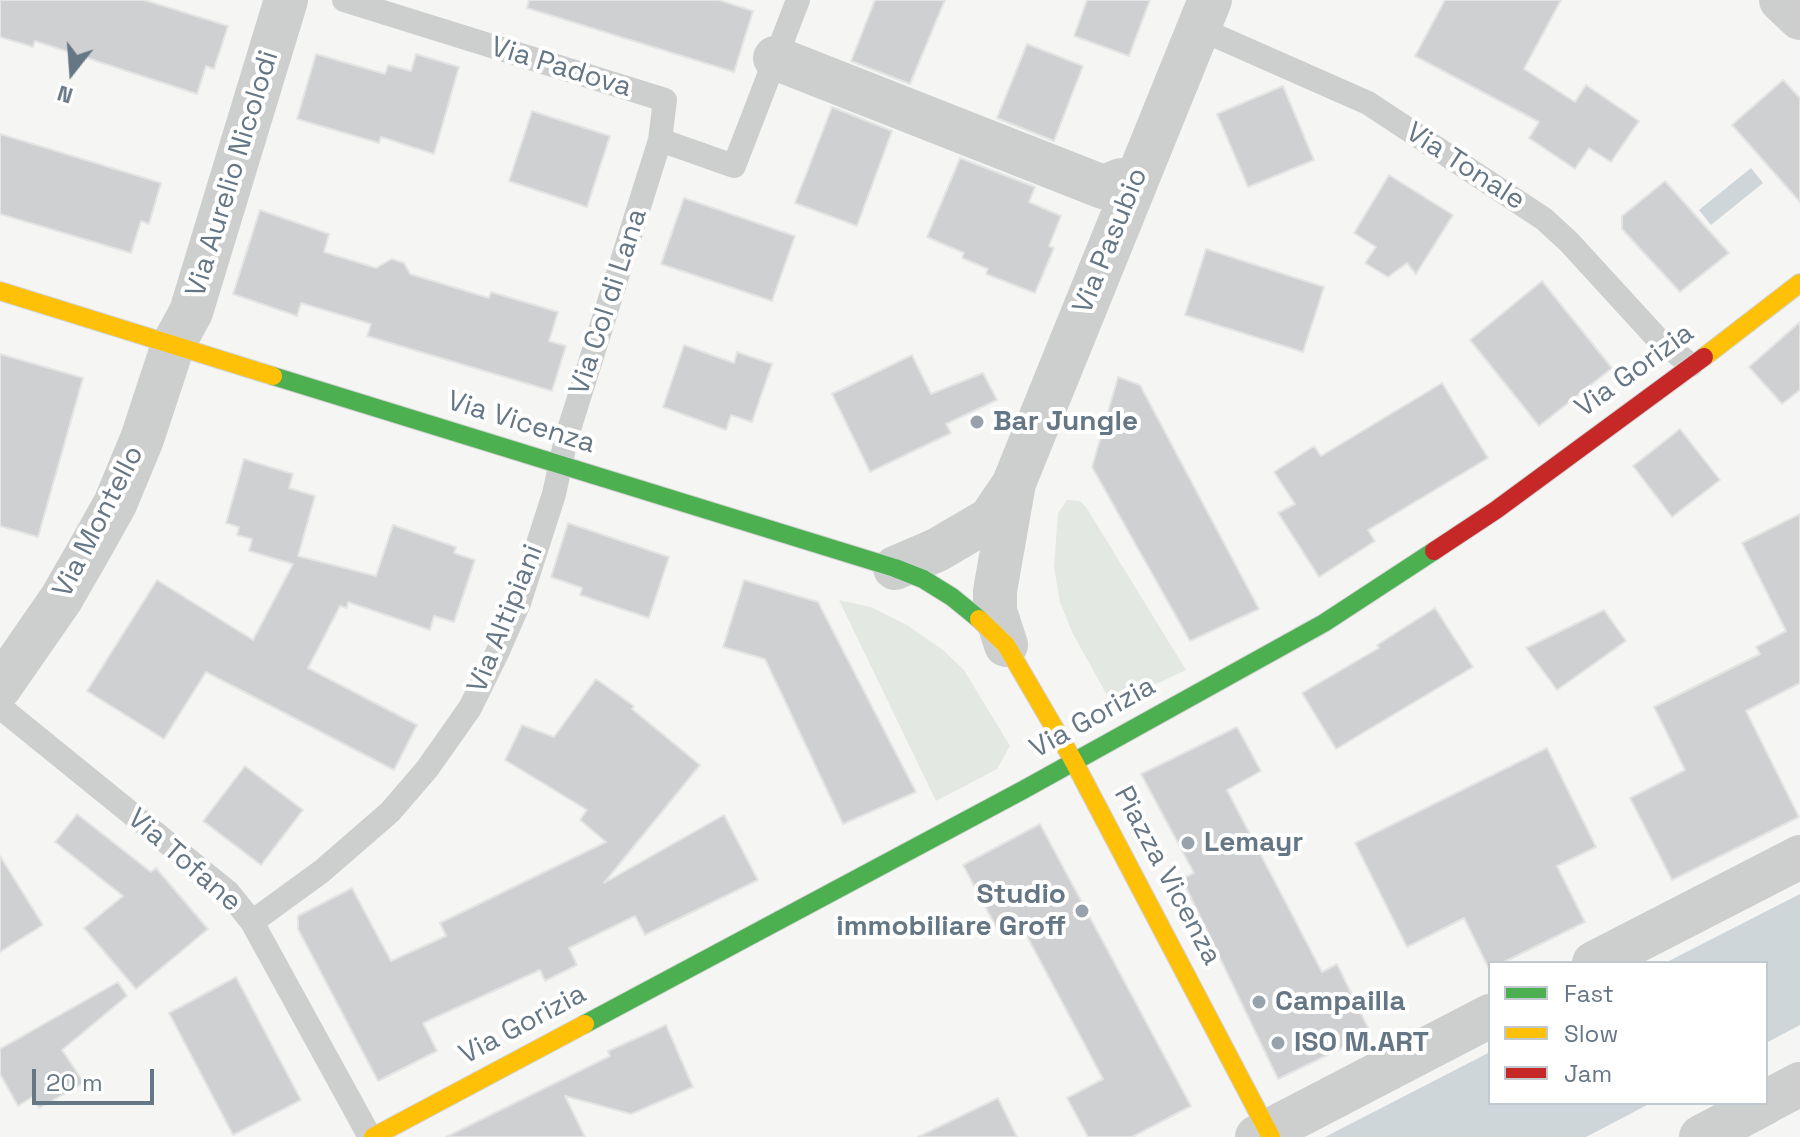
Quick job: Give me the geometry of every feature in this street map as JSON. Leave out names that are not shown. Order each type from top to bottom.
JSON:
[{"type":"street","name":"Via Aurelio Nicolodi","points":[[173,345],[191,312],[286,0]]},
{"type":"street","points":[[1781,0],[1800,18]]},
{"type":"street","name":"Via Pasubio","points":[[895,568],[937,550],[990,519],[1014,483],[1204,14]]},
{"type":"street","points":[[775,58],[1103,187],[1121,180],[1134,185]]},
{"type":"street","name":"Via Gorizia","points":[[371,1137],[1009,797],[1324,623],[1496,510],[1743,329],[1800,283]]},
{"type":"street","name":"Via Vicenza","points":[[0,291],[895,568],[923,579],[952,597],[1006,645]]},
{"type":"street","name":"Via Montello","points":[[0,687],[61,599],[115,504],[142,439],[173,345]]},
{"type":"street","name":"Via Pasubio","points":[[1006,645],[995,611],[995,591],[1014,483]]},
{"type":"street","name":"Piazza Vicenza","points":[[1006,645],[1073,760],[1265,1135]]},
{"type":"street","points":[[1598,961],[1800,857]]},
{"type":"street","points":[[1265,1135],[1488,1017]]},
{"type":"street","points":[[1768,1102],[1800,1084]]},
{"type":"street","points":[[1701,1137],[1762,1105]]},
{"type":"lane","name":"Via Padova","points":[[344,0],[665,100],[660,140]]},
{"type":"lane","points":[[660,140],[734,166],[798,0]]},
{"type":"lane","name":"Via Tonale","points":[[1204,14],[1368,103],[1544,219],[1656,337],[1691,365]]},
{"type":"lane","name":"Via Col di Lana","points":[[562,465],[566,439],[660,140]]},
{"type":"lane","name":"Via Altipiani","points":[[252,922],[322,871],[390,812],[427,769],[470,708],[519,603],[562,465]]},
{"type":"lane","name":"Via Tofane","points":[[0,707],[228,892],[252,922],[371,1137]]},
{"type":"shaded area","points":[[1751,168],[1763,183],[1711,225],[1699,210]]},
{"type":"shaded area","points":[[1067,500],[1080,501],[1086,507],[1186,670],[1118,702],[1108,697],[1072,632],[1060,602],[1054,567],[1058,513]]},
{"type":"shaded area","points":[[839,600],[871,607],[907,625],[943,650],[964,670],[1010,746],[997,769],[936,801]]},
{"type":"shaded area","points":[[1800,894],[1800,1025],[1768,1042],[1768,961],[1669,961]]},
{"type":"shaded area","points":[[1488,1053],[1488,1105],[1647,1105],[1586,1137],[1325,1137]]},
{"type":"building","points":[[0,0],[144,0],[228,26],[214,69],[206,66],[197,94],[35,41],[33,47],[0,37]]},
{"type":"building","points":[[529,0],[719,0],[753,11],[734,72],[527,8]]},
{"type":"building","points":[[875,0],[945,0],[910,84],[851,61]]},
{"type":"building","points":[[1087,0],[1150,0],[1129,56],[1074,36]]},
{"type":"building","points":[[1445,0],[1561,0],[1524,69],[1575,102],[1586,85],[1639,121],[1611,162],[1589,148],[1575,169],[1529,138],[1539,122],[1415,56]]},
{"type":"building","points":[[1027,44],[1083,66],[1054,141],[997,118]]},
{"type":"building","points":[[316,54],[385,74],[388,65],[411,71],[416,54],[459,67],[434,154],[381,137],[379,143],[297,119]]},
{"type":"building","points":[[1783,80],[1800,98],[1800,202],[1732,125]]},
{"type":"building","points":[[1283,86],[1314,160],[1248,187],[1217,114]]},
{"type":"building","points":[[832,107],[892,131],[857,226],[795,203]]},
{"type":"building","points":[[532,111],[610,136],[587,207],[509,181]]},
{"type":"building","points":[[0,134],[161,183],[149,224],[141,221],[131,253],[0,214]]},
{"type":"building","points":[[960,158],[1035,187],[1029,202],[1061,216],[1049,246],[1054,248],[1035,293],[986,274],[988,269],[962,258],[964,253],[927,237]]},
{"type":"building","points":[[1389,175],[1453,215],[1416,274],[1407,263],[1388,277],[1365,263],[1376,247],[1354,233]]},
{"type":"building","points":[[1665,181],[1729,253],[1680,292],[1622,229],[1622,216]]},
{"type":"building","points":[[684,198],[795,236],[772,301],[661,264]]},
{"type":"building","points":[[260,210],[329,234],[324,252],[376,268],[392,259],[404,263],[410,274],[489,298],[491,292],[558,312],[549,341],[566,346],[552,391],[367,336],[371,324],[301,303],[297,316],[233,294]]},
{"type":"building","points":[[1206,249],[1324,287],[1303,352],[1185,315]]},
{"type":"building","points":[[1542,281],[1612,368],[1539,426],[1470,340]]},
{"type":"building","points":[[1800,322],[1800,390],[1782,404],[1749,367]]},
{"type":"building","points":[[684,345],[734,363],[737,352],[772,364],[752,422],[731,415],[726,430],[663,407]]},
{"type":"building","points":[[0,354],[83,378],[38,537],[0,526]]},
{"type":"building","points":[[912,355],[931,394],[983,373],[997,400],[946,424],[951,433],[870,472],[832,394]]},
{"type":"building","points":[[1118,377],[1140,385],[1259,609],[1190,641],[1092,467]]},
{"type":"building","points":[[1442,383],[1488,458],[1368,530],[1375,541],[1319,577],[1278,513],[1295,504],[1274,472],[1314,446],[1321,456]]},
{"type":"building","points":[[1680,429],[1720,480],[1672,517],[1633,466]]},
{"type":"building","points":[[244,459],[293,474],[289,488],[315,496],[298,556],[376,576],[393,525],[456,547],[454,553],[475,560],[454,622],[434,616],[430,630],[348,602],[347,608],[340,606],[308,668],[417,725],[394,770],[206,672],[164,739],[87,691],[157,580],[253,640],[293,564],[249,551],[252,539],[237,535],[239,527],[226,523]]},
{"type":"building","points":[[1800,514],[1800,683],[1746,711],[1799,817],[1672,880],[1630,798],[1685,770],[1654,707],[1760,654],[1756,647],[1786,631],[1742,543]]},
{"type":"building","points":[[568,523],[669,557],[649,618],[580,595],[582,588],[551,577]]},
{"type":"building","points":[[744,580],[818,602],[916,792],[843,824],[765,659],[723,647]]},
{"type":"building","points":[[1435,608],[1473,667],[1336,749],[1302,693],[1379,648],[1377,645]]},
{"type":"building","points":[[1604,610],[1626,641],[1557,690],[1526,648]]},
{"type":"building","points":[[596,679],[634,706],[632,709],[700,765],[604,883],[724,815],[758,880],[645,935],[635,916],[569,948],[577,965],[545,981],[540,970],[423,1023],[437,1051],[378,1081],[298,929],[298,916],[352,888],[391,961],[446,936],[440,923],[606,842],[580,820],[587,810],[505,760],[522,725],[554,737]]},
{"type":"building","points":[[1237,727],[1261,771],[1227,790],[1322,972],[1337,964],[1371,1034],[1278,1079],[1182,879],[1194,873],[1141,774]]},
{"type":"building","points":[[1547,748],[1596,847],[1557,866],[1585,922],[1506,961],[1488,961],[1488,967],[1464,918],[1407,947],[1355,843]]},
{"type":"building","points":[[245,766],[303,810],[261,865],[203,821]]},
{"type":"building","points":[[77,814],[151,872],[156,868],[208,929],[136,989],[84,928],[123,896],[55,842]]},
{"type":"building","points":[[1040,824],[1191,1106],[1132,1137],[1088,1137],[1067,1098],[1103,1079],[1021,925],[1001,936],[963,865]]},
{"type":"building","points":[[0,856],[43,925],[0,952]]},
{"type":"building","points":[[236,977],[301,1100],[233,1135],[169,1013]]},
{"type":"building","points":[[118,982],[127,996],[62,1050],[84,1083],[39,1108],[32,1097],[18,1106],[0,1074],[0,1049]]},
{"type":"building","points":[[666,1025],[693,1087],[631,1114],[565,1096],[585,1137],[446,1137],[610,1056],[608,1051]]},
{"type":"building","points":[[998,1098],[1017,1137],[918,1137]]},
{"type":"traffic: fast","points":[[273,376],[895,568],[923,579],[979,619]]},
{"type":"traffic: fast","points":[[585,1024],[1023,790],[1324,623],[1434,551]]},
{"type":"traffic: slow","points":[[1704,357],[1800,283]]},
{"type":"traffic: slow","points":[[0,291],[273,376]]},
{"type":"traffic: slow","points":[[979,619],[1006,645],[1073,760],[1271,1137]]},
{"type":"traffic: slow","points":[[373,1137],[585,1024]]},
{"type":"traffic: jam","points":[[1434,551],[1496,510],[1704,357]]},
{"type":"place","name":"Bar Jungle","points":[[977,422]]},
{"type":"place","name":"Lemayr","points":[[1188,843]]},
{"type":"place","name":"Studio immobiliare Groff","points":[[1082,911]]},
{"type":"place","name":"Campailla","points":[[1259,1002]]},
{"type":"place","name":"ISO M.ART","points":[[1278,1043]]}]
